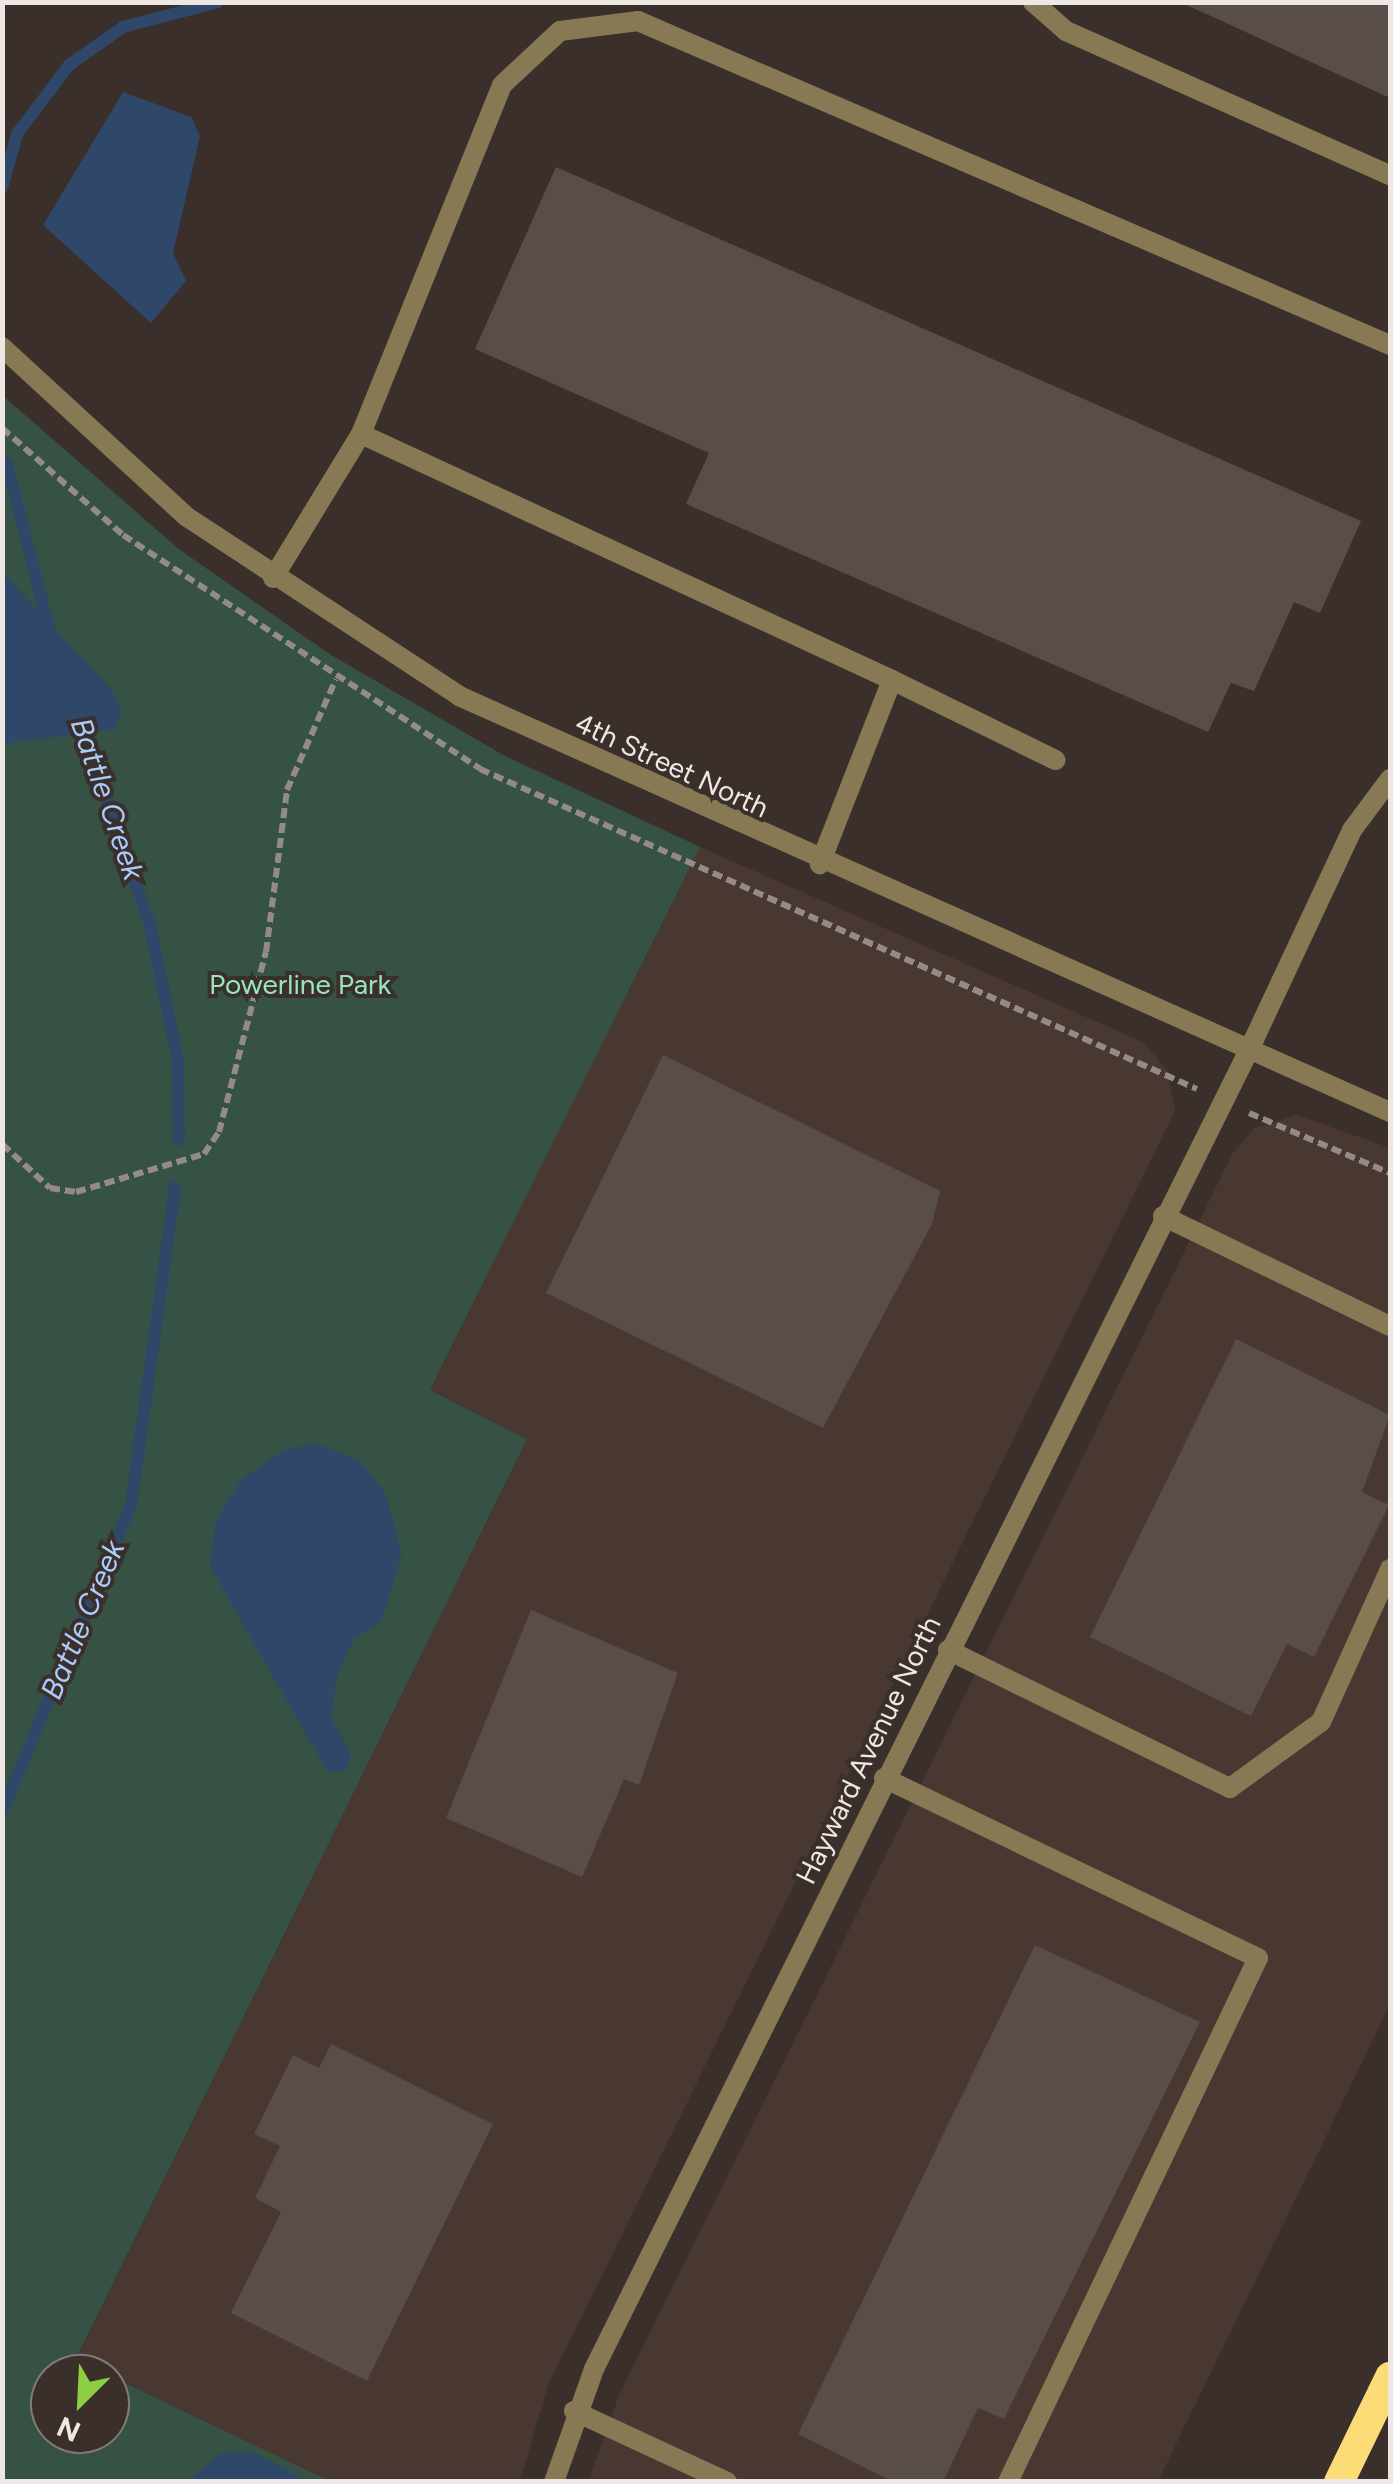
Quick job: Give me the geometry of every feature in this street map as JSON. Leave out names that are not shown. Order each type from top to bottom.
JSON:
[{"type":"highway","points":[[1340,2482],[1390,2377]]},
{"type":"street","points":[[1032,2],[1066,30],[1390,175]]},
{"type":"street","points":[[273,578],[361,434],[502,86],[560,31],[638,21],[1390,345]]},
{"type":"street","name":"4th Street North","points":[[2,347],[187,517],[273,578],[459,696],[820,864],[1390,1112]]},
{"type":"street","points":[[361,434],[892,680],[1055,760]]},
{"type":"street","points":[[820,864],[892,680]]},
{"type":"street","name":"Hayward Avenue North","points":[[554,2482],[574,2411],[884,1778],[1249,1050],[1352,830],[1390,779]]},
{"type":"street","points":[[1163,1216],[1390,1326]]},
{"type":"street","points":[[948,1650],[1230,1788],[1321,1722],[1390,1569]]},
{"type":"street","points":[[884,1778],[1258,1958],[1008,2482]]},
{"type":"street","points":[[574,2411],[727,2482]]},
{"type":"path","points":[[2,428],[123,535],[336,679],[480,769],[1390,1173]]},
{"type":"path","points":[[2,1144],[50,1188],[76,1192],[204,1154],[219,1132],[266,952],[287,790],[336,679]]},
{"type":"shaded area","points":[[700,847],[1143,1042],[1167,1070],[1175,1111],[549,2383],[520,2481],[330,2481],[130,2386],[130,2354],[79,2354],[527,1439],[430,1390]]},
{"type":"shaded area","points":[[1297,1115],[1390,1148],[1390,2005],[1158,2481],[588,2482],[619,2395],[1233,1153],[1254,1128]]},
{"type":"green space","name":"Powerline Park","points":[[2,395],[180,550],[331,655],[505,756],[700,847],[430,1390],[527,1439],[78,2354],[30,2354],[30,2454],[130,2454],[130,2386],[330,2481],[3,2481]]},
{"type":"water","points":[[123,92],[191,117],[200,136],[173,253],[186,281],[151,323],[43,225]]},
{"type":"water","points":[[2,572],[110,688],[122,710],[114,729],[3,744]]},
{"type":"water","points":[[320,1444],[361,1462],[385,1493],[402,1553],[381,1622],[354,1639],[338,1671],[331,1717],[351,1756],[344,1771],[328,1772],[210,1567],[216,1521],[240,1481],[285,1449]]},
{"type":"water","points":[[221,2453],[254,2453],[308,2481],[188,2481]]},
{"type":"building","points":[[1180,2],[1390,2],[1390,98]]},
{"type":"building","points":[[556,167],[1361,521],[1320,613],[1294,602],[1254,691],[1231,683],[1208,732],[686,504],[709,453],[475,349]]},
{"type":"building","points":[[663,1055],[940,1191],[932,1224],[823,1428],[546,1293]]},
{"type":"building","points":[[1236,1339],[1390,1415],[1362,1492],[1389,1505],[1314,1657],[1287,1644],[1251,1716],[1090,1637]]},
{"type":"building","points":[[531,1610],[678,1673],[639,1785],[624,1779],[582,1877],[446,1818]]},
{"type":"building","points":[[1035,1945],[1200,2022],[1004,2419],[978,2408],[943,2482],[893,2482],[798,2434]]},
{"type":"building","points":[[331,2044],[493,2124],[367,2381],[231,2313],[281,2212],[255,2198],[280,2146],[254,2134],[293,2055],[319,2068]]},
{"type":"waterway","name":"Battle Creek","points":[[2,188],[17,134],[69,65],[123,27],[218,2]]},
{"type":"waterway","name":"Battle Creek","points":[[7,463],[50,633]]},
{"type":"waterway","name":"Battle Creek","points":[[82,722],[150,925],[178,1061],[179,1140]]},
{"type":"waterway","name":"Battle Creek","points":[[2,1811],[131,1505],[175,1187]]}]
